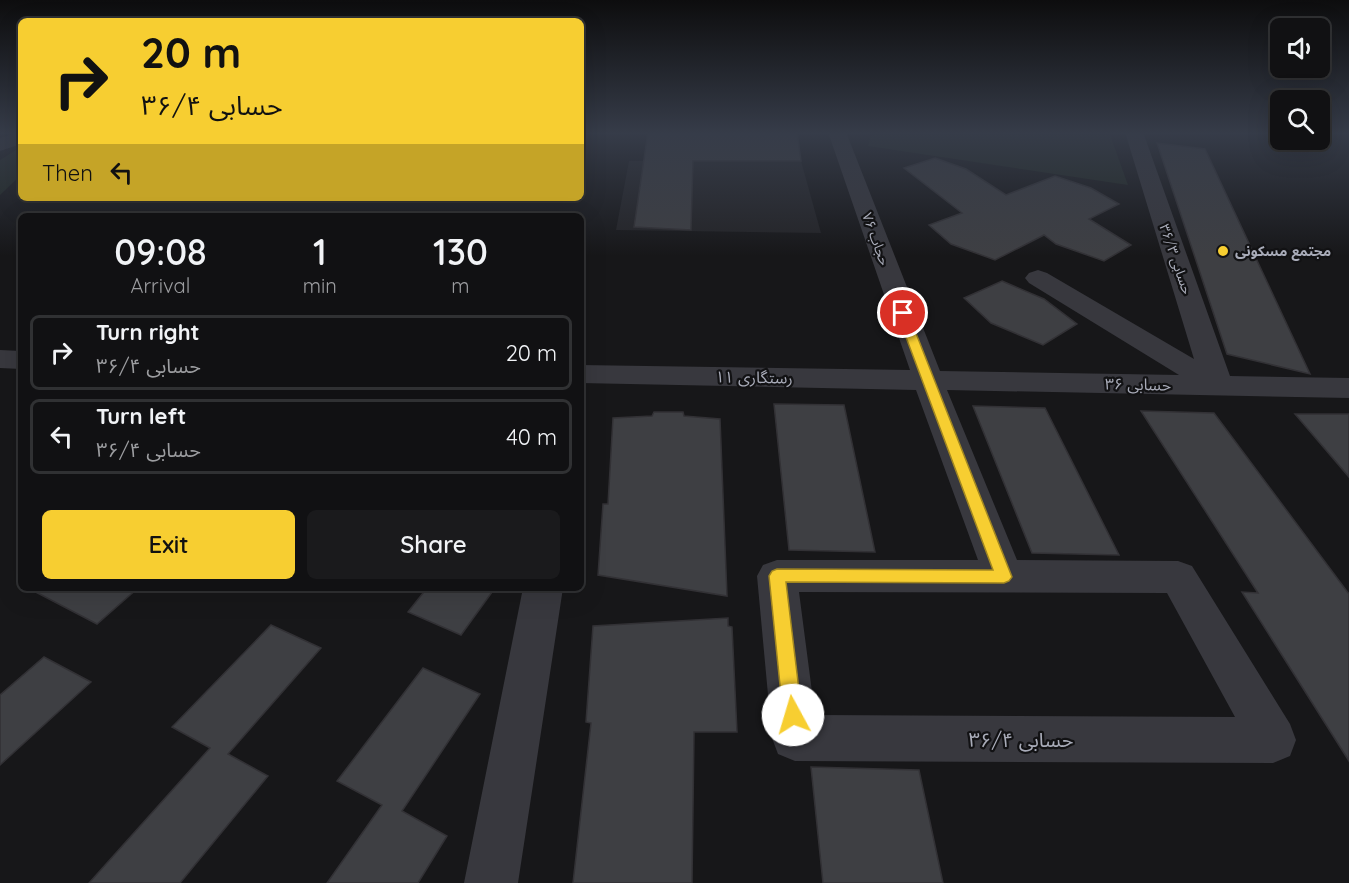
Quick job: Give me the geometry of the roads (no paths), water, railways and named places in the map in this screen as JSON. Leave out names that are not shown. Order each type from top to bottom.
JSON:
[{"type":"street","name":"حجاب ۷۶","points":[[852,173],[927,380]]},
{"type":"street","name":"حسابی ۳۶/۳","points":[[1148,173],[1218,386]]},
{"type":"street","points":[[1038,278],[1218,386]]},
{"type":"street","points":[[0,359],[18,360]]},
{"type":"street","name":"رستگاری ۱۱","points":[[584,374],[927,380]]},
{"type":"street","name":"حسابی ۳۶","points":[[927,380],[1349,388]]},
{"type":"street","points":[[927,380],[1004,577]]},
{"type":"street","name":"حسابی ۳۶/۴","points":[[777,576],[1004,577],[1178,577],[1274,740],[795,738],[777,576]]},
{"type":"street","points":[[491,883],[542,591]]},
{"type":"place","name":"مجتمع مسکونی","points":[[1223,251]]}]
